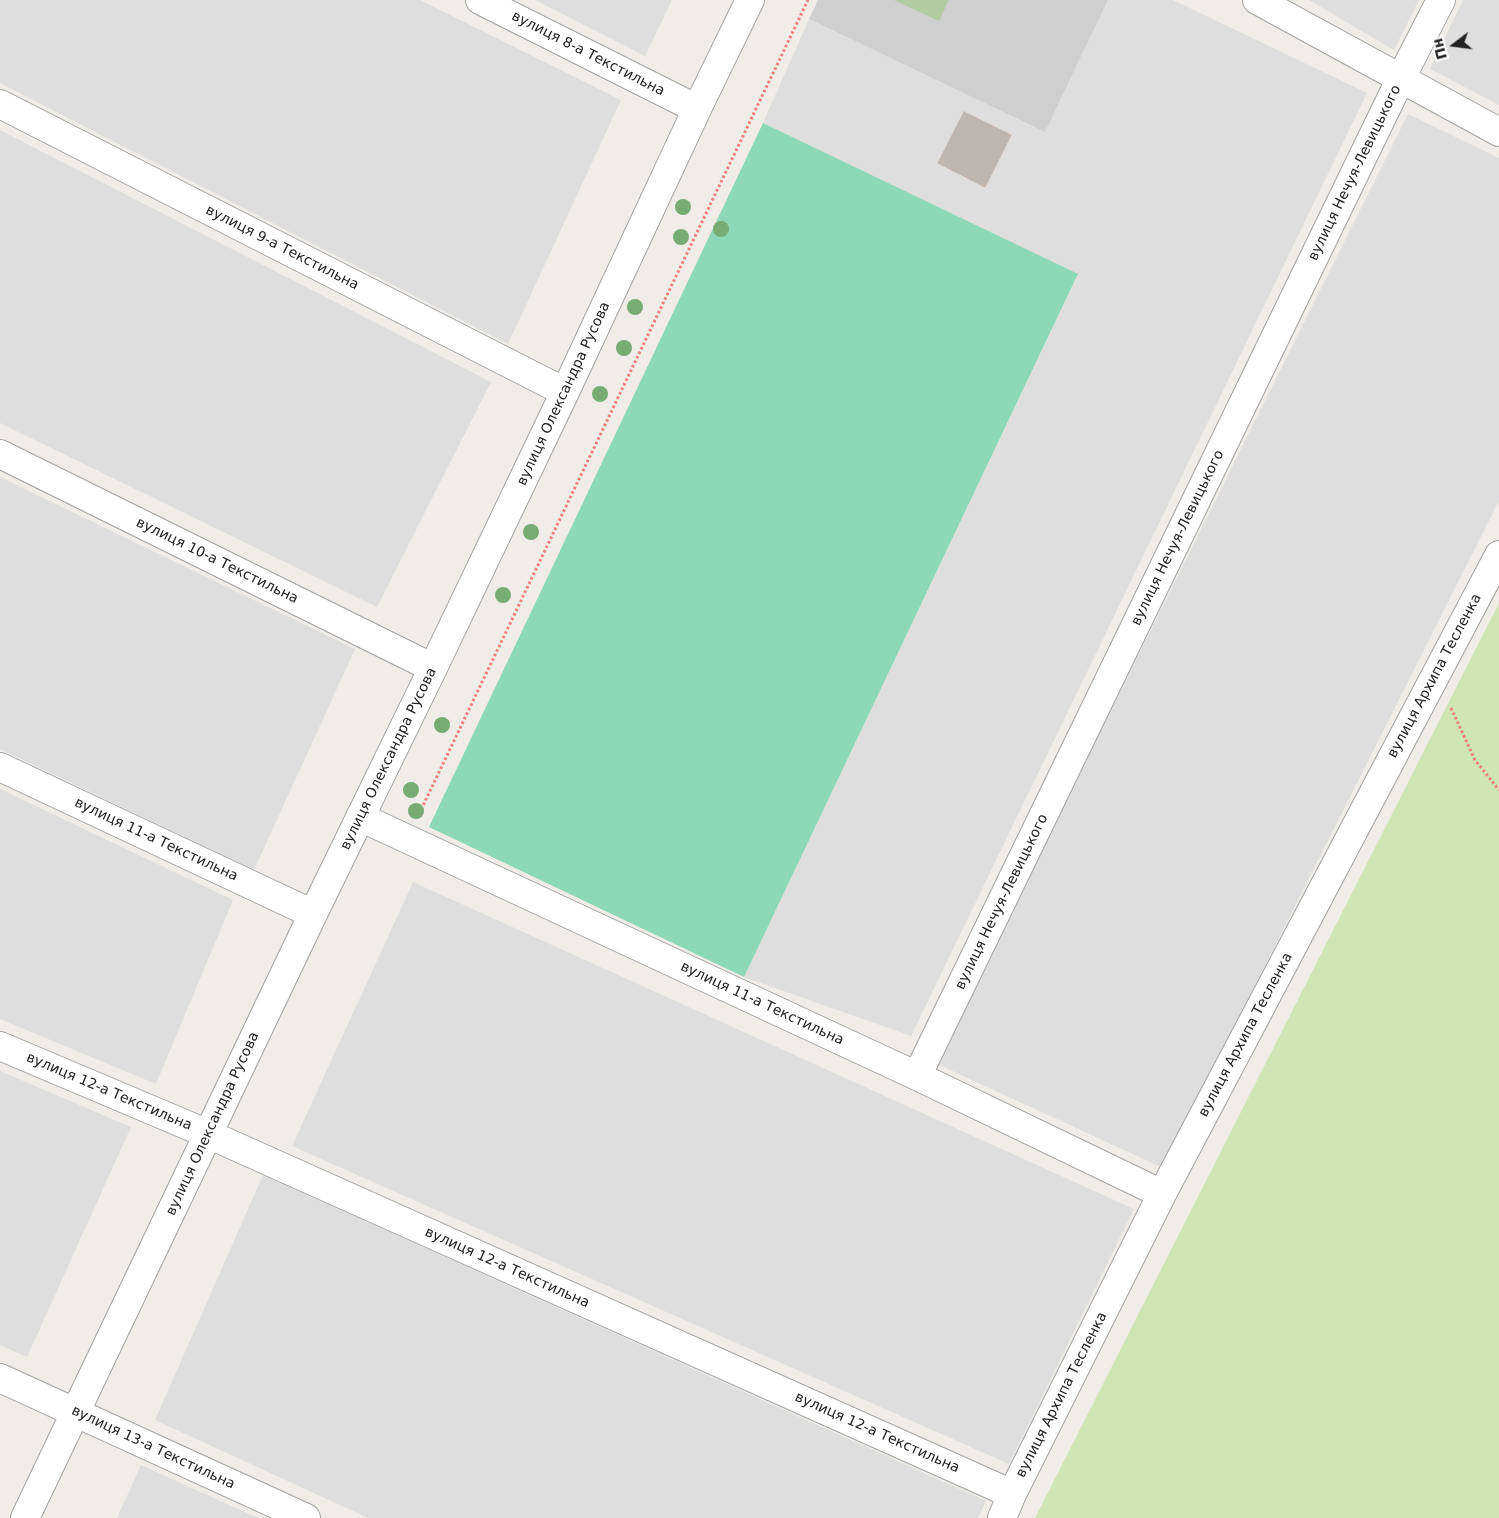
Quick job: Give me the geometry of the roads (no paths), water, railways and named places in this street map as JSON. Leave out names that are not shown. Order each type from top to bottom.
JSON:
[{"type":"street","name":"вулиця 8-а Текстильна","points":[[480,0],[697,108]]},
{"type":"street","name":"вулиця Олександра Русова","points":[[25,1518],[565,392],[697,108],[750,0]]},
{"type":"street","points":[[1257,0],[1499,132]]},
{"type":"street","name":"вулиця Нечуя-Левицького","points":[[917,1076],[1401,78],[1441,0]]},
{"type":"street","name":"вулиця 9-а Текстильна","points":[[0,104],[565,392]]},
{"type":"street","name":"вулиця 10-а Текстильна","points":[[0,454],[433,668]]},
{"type":"street","name":"вулиця Архипа Тесленка","points":[[1007,1506],[1162,1194],[1499,555]]},
{"type":"street","name":"вулиця 11-а Текстильна","points":[[0,768],[313,914]]},
{"type":"street","name":"вулиця 11-а Текстильна","points":[[360,817],[917,1076],[1162,1194]]},
{"type":"street","name":"вулиця 12-а Текстильна","points":[[0,1046],[208,1134],[1007,1506]]},
{"type":"street","name":"вулиця 13-а Текстильна","points":[[0,1378],[306,1518]]}]
